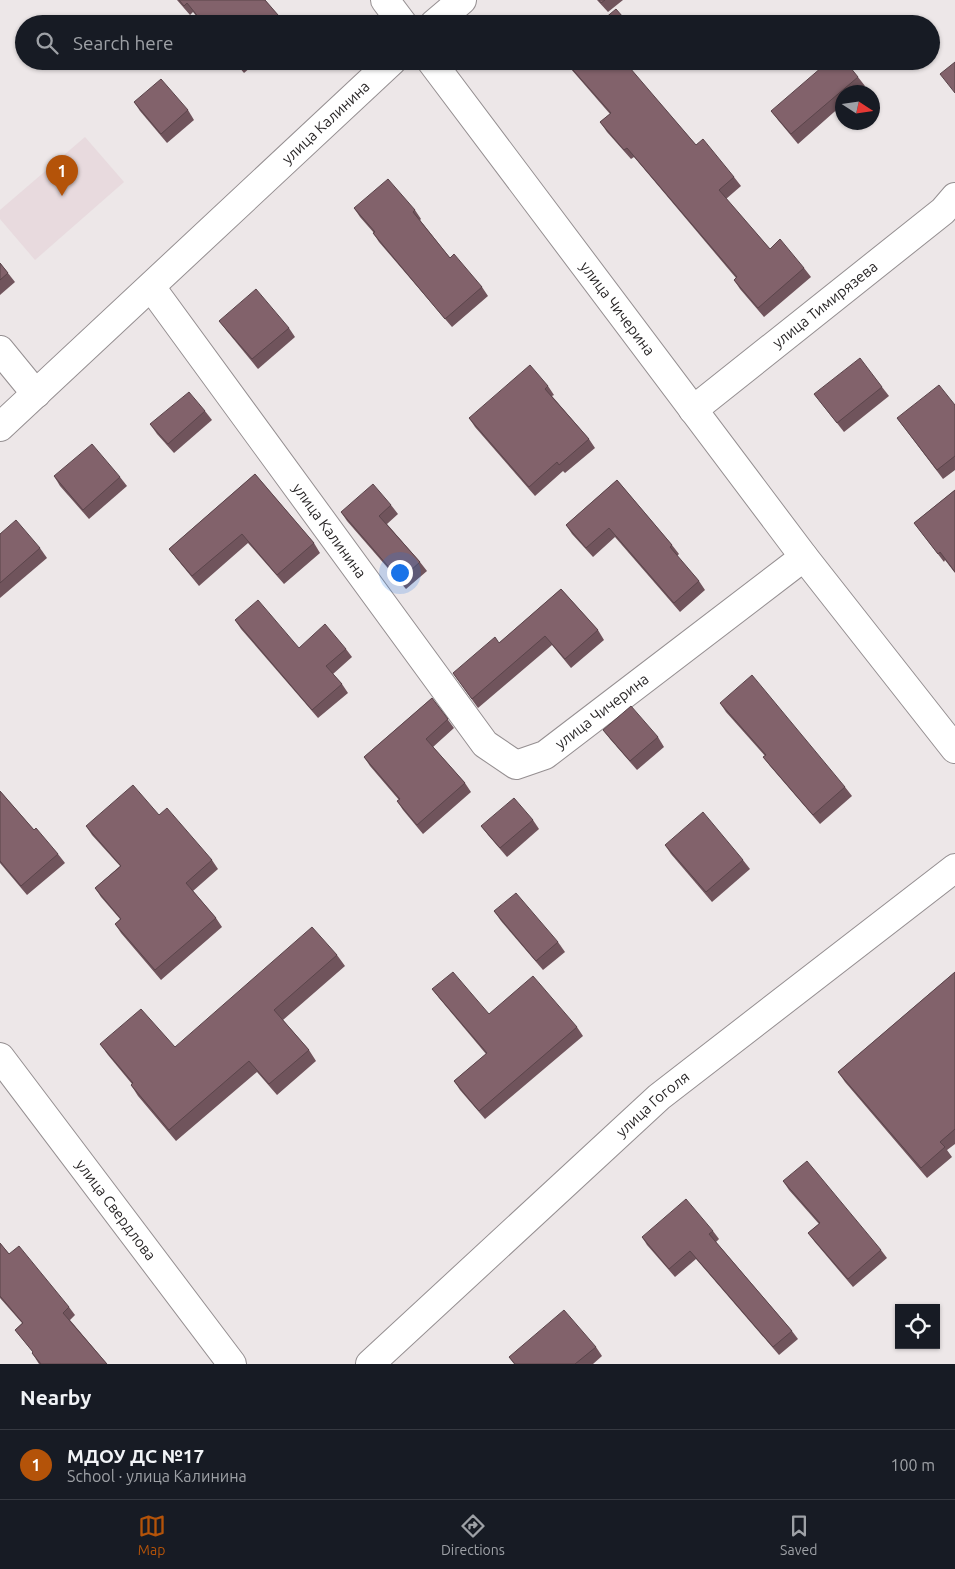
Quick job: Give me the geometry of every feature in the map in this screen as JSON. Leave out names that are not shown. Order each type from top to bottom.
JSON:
[{"type":"street","points":[[385,0],[396,15]]},
{"type":"street","points":[[444,15],[462,0]]},
{"type":"street","name":"улица Калинина","points":[[0,427],[382,70]]},
{"type":"street","name":"улица Чичерина","points":[[438,70],[804,557],[955,749]]},
{"type":"street","name":"улица Тимирязева","points":[[693,410],[943,211],[955,197]]},
{"type":"street","name":"улица Калинина","points":[[151,287],[485,744],[516,765]]},
{"type":"street","points":[[0,350],[36,394]]},
{"type":"street","name":"улица Чичерина","points":[[516,765],[545,756],[804,557]]},
{"type":"street","name":"улица Гоголя","points":[[370,1364],[659,1097],[955,868]]},
{"type":"street","name":"улица Свердлова","points":[[0,1057],[232,1364]]},
{"type":"shaded area","points":[[85,137],[124,182],[35,260],[0,219],[0,210]]},
{"type":"building","points":[[179,0],[265,0],[278,15],[197,15],[187,3],[184,6]]},
{"type":"building","points":[[616,9],[621,15],[609,15]]},
{"type":"building","points":[[955,62],[955,93],[940,74]]},
{"type":"building","points":[[573,70],[632,70],[696,145],[703,139],[734,177],[719,190],[770,249],[780,239],[804,268],[758,308],[734,280],[737,277],[627,148],[624,150],[600,122],[611,113]]},
{"type":"building","points":[[819,70],[852,70],[858,77],[849,85],[835,85],[835,97],[791,134],[771,111]]},
{"type":"building","points":[[161,79],[188,110],[161,134],[134,102]]},
{"type":"building","points":[[388,179],[415,210],[413,212],[450,258],[454,254],[482,287],[445,319],[354,208]]},
{"type":"building","points":[[0,263],[8,273],[0,280]]},
{"type":"building","points":[[256,289],[289,328],[252,359],[219,321]]},
{"type":"building","points":[[860,358],[882,387],[837,423],[814,394]]},
{"type":"building","points":[[530,365],[548,386],[545,389],[589,439],[559,465],[557,462],[529,487],[469,418]]},
{"type":"building","points":[[939,385],[955,405],[955,456],[937,470],[897,418]]},
{"type":"building","points":[[189,392],[205,411],[168,444],[150,424]]},
{"type":"building","points":[[92,444],[120,477],[83,510],[54,476]]},
{"type":"building","points":[[255,474],[314,543],[277,575],[242,534],[192,576],[169,549]]},
{"type":"building","points":[[617,480],[672,545],[670,547],[699,581],[674,603],[609,528],[586,548],[566,525]]},
{"type":"building","points":[[373,484],[391,505],[379,516],[420,562],[400,580],[341,512]]},
{"type":"building","points":[[955,490],[955,572],[914,523]]},
{"type":"building","points":[[16,520],[40,548],[0,583],[0,534]]},
{"type":"building","points":[[561,589],[598,630],[565,659],[545,636],[472,699],[453,673],[495,637],[499,643]]},
{"type":"building","points":[[258,600],[299,648],[325,624],[346,649],[326,666],[342,684],[312,710],[235,620]]},
{"type":"building","points":[[752,675],[845,787],[813,815],[763,757],[766,755],[720,703]]},
{"type":"building","points":[[432,698],[448,719],[426,739],[465,783],[417,825],[397,801],[400,799],[364,757]]},
{"type":"building","points":[[631,706],[658,737],[630,761],[603,730]]},
{"type":"building","points":[[133,785],[159,815],[167,808],[212,860],[186,883],[216,918],[155,970],[115,924],[121,919],[95,888],[121,866],[86,826]]},
{"type":"building","points":[[0,791],[58,854],[21,886],[0,861]]},
{"type":"building","points":[[514,798],[533,820],[500,848],[481,826]]},
{"type":"building","points":[[703,812],[743,860],[706,892],[665,845]]},
{"type":"building","points":[[516,893],[558,942],[536,961],[494,911]]},
{"type":"building","points":[[312,927],[337,955],[274,1010],[309,1050],[269,1084],[249,1061],[169,1130],[100,1044],[141,1009],[175,1047]]},
{"type":"building","points":[[453,972],[489,1014],[533,976],[577,1027],[479,1111],[454,1081],[487,1053],[432,989]]},
{"type":"building","points":[[955,972],[955,1129],[940,1142],[945,1147],[921,1168],[838,1072]]},
{"type":"building","points":[[807,1161],[881,1250],[848,1279],[808,1233],[820,1223],[783,1181]]},
{"type":"building","points":[[686,1199],[713,1231],[709,1234],[792,1331],[773,1347],[690,1251],[669,1269],[642,1237]]},
{"type":"building","points":[[0,1243],[9,1254],[19,1246],[69,1307],[63,1313],[107,1364],[41,1364],[15,1330],[23,1323],[0,1296]]},
{"type":"building","points":[[564,1310],[596,1347],[575,1364],[515,1364],[509,1357]]},
{"type":"place","name":"МДОУ ДС №17","points":[[62,196]]}]
